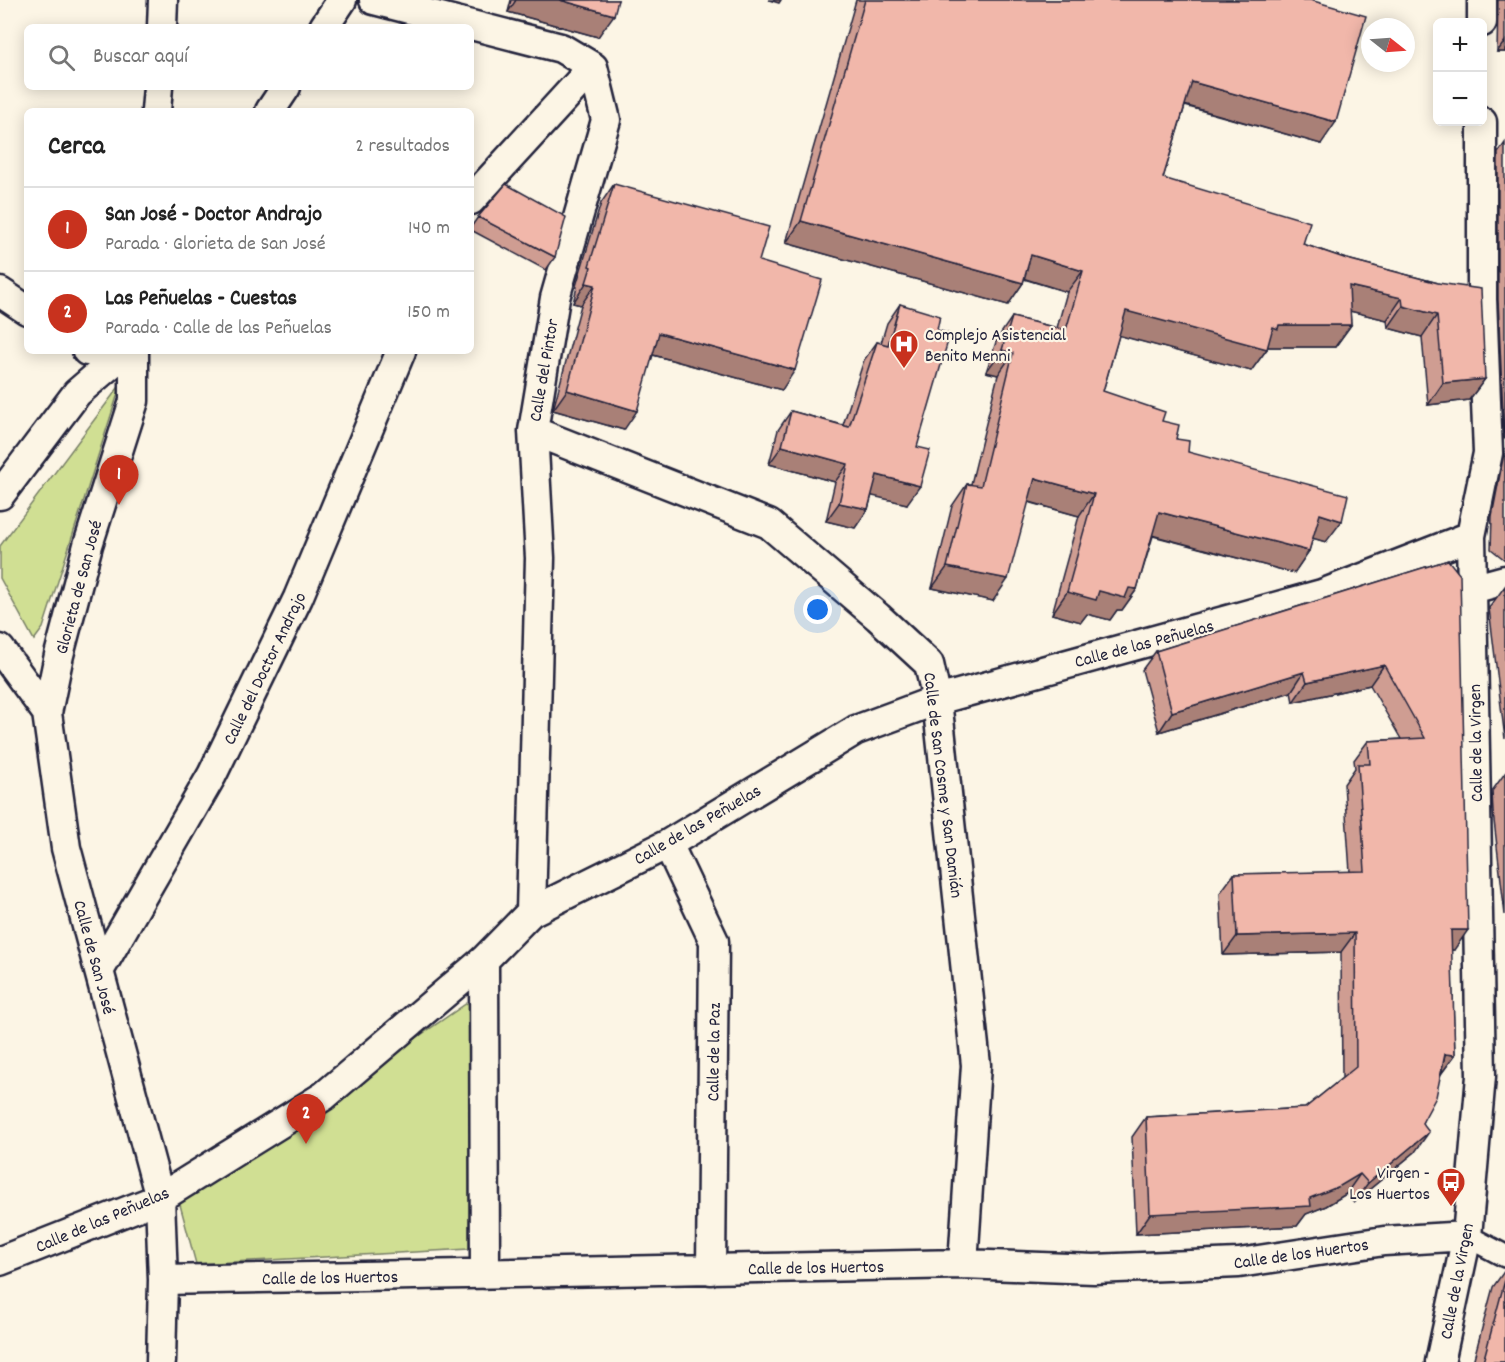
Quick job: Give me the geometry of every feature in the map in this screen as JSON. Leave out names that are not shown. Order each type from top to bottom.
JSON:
[{"type":"street","points":[[162,24],[163,0]]},
{"type":"street","points":[[326,24],[342,0]]},
{"type":"street","points":[[374,0],[468,24]]},
{"type":"street","points":[[1482,0],[1482,18]]},
{"type":"street","points":[[474,26],[561,48],[593,68],[474,197]]},
{"type":"street","name":"Calle del Pintor","points":[[531,912],[540,558],[533,431],[555,298],[606,120],[593,68]]},
{"type":"street","points":[[156,108],[158,90]]},
{"type":"street","points":[[272,108],[284,90]]},
{"type":"street","name":"Calle de la Virgen","points":[[1440,1362],[1467,1236],[1493,1075],[1470,536],[1496,450],[1482,298],[1482,126]]},
{"type":"street","points":[[0,292],[24,308]]},
{"type":"street","points":[[0,495],[77,393],[122,354]]},
{"type":"street","name":"Glorieta de San José","points":[[47,713],[59,656],[88,545],[134,401],[134,354]]},
{"type":"street","name":"Calle del Doctor Andrajo","points":[[99,971],[212,775],[298,598],[400,354]]},
{"type":"street","name":"Calle de San Cosme y San Damián","points":[[533,431],[769,524],[929,664],[937,700],[976,1065],[963,1264]]},
{"type":"street","name":"Calle de las Peñuelas","points":[[0,1261],[160,1198],[324,1096],[484,960],[531,912],[668,844],[856,730],[937,700],[1322,594],[1470,536]]},
{"type":"street","points":[[1472,589],[1505,580]]},
{"type":"street","points":[[0,649],[47,713]]},
{"type":"street","name":"Calle de San José","points":[[47,713],[66,848],[160,1198],[163,1280],[161,1362]]},
{"type":"street","name":"Calle de la Paz","points":[[668,844],[714,940],[711,1270]]},
{"type":"street","points":[[484,960],[485,1274]]},
{"type":"street","points":[[1467,1236],[1505,1256]]},
{"type":"street","name":"Calle de los Huertos","points":[[163,1280],[963,1264],[1094,1269],[1239,1263],[1384,1241],[1467,1236]]},
{"type":"green space","points":[[121,384],[43,628],[34,640],[0,578],[0,546]]},
{"type":"green space","points":[[470,1001],[469,1249],[196,1264],[179,1201]]},
{"type":"building","points":[[560,0],[618,0],[614,15]]},
{"type":"building","points":[[865,0],[1310,0],[1366,16],[1361,18],[1361,34],[1336,122],[1192,82],[1163,178],[1310,222],[1303,244],[1347,259],[1438,283],[1481,289],[1485,379],[1443,383],[1437,315],[1403,306],[1402,298],[1349,286],[1351,325],[1279,325],[1278,329],[1273,327],[1267,349],[1126,311],[1103,391],[1165,412],[1162,421],[1179,425],[1176,439],[1189,441],[1188,452],[1348,495],[1342,521],[1320,514],[1309,551],[1159,512],[1137,589],[1129,588],[1125,598],[1099,591],[1096,600],[1067,592],[1094,494],[1035,478],[1008,579],[947,567],[967,484],[981,486],[1013,353],[1002,350],[1012,317],[1066,330],[1083,271],[1031,255],[1023,283],[801,221]]},
{"type":"building","points":[[506,184],[566,217],[555,257],[478,217]]},
{"type":"building","points":[[614,184],[769,227],[759,261],[822,280],[795,370],[659,333],[637,411],[567,390],[595,285],[586,283],[591,267],[589,266]]},
{"type":"building","points":[[900,304],[940,316],[937,330],[950,334],[917,447],[930,450],[920,486],[877,475],[868,509],[839,503],[848,464],[782,446],[791,411],[849,427],[877,342],[888,345]]},
{"type":"building","points":[[1448,560],[1460,575],[1468,930],[1451,930],[1455,1055],[1445,1054],[1436,1097],[1422,1123],[1429,1132],[1368,1183],[1360,1174],[1340,1186],[1310,1198],[1311,1206],[1150,1214],[1146,1117],[1305,1108],[1356,1067],[1355,933],[1237,936],[1234,874],[1365,871],[1358,764],[1370,764],[1368,741],[1425,738],[1384,665],[1307,682],[1304,672],[1172,712],[1156,651]]},
{"type":"building","points":[[1505,1280],[1505,1362],[1483,1362]]},
{"type":"place","name":"Complejo Asistencial Benito Menni","points":[[904,370]]},
{"type":"place","name":"San José - Doctor Andrajo","points":[[119,505]]},
{"type":"place","name":"Las Peñuelas - Cuestas","points":[[306,1144]]},
{"type":"place","name":"Virgen - Los Huertos","points":[[1451,1208]]}]
